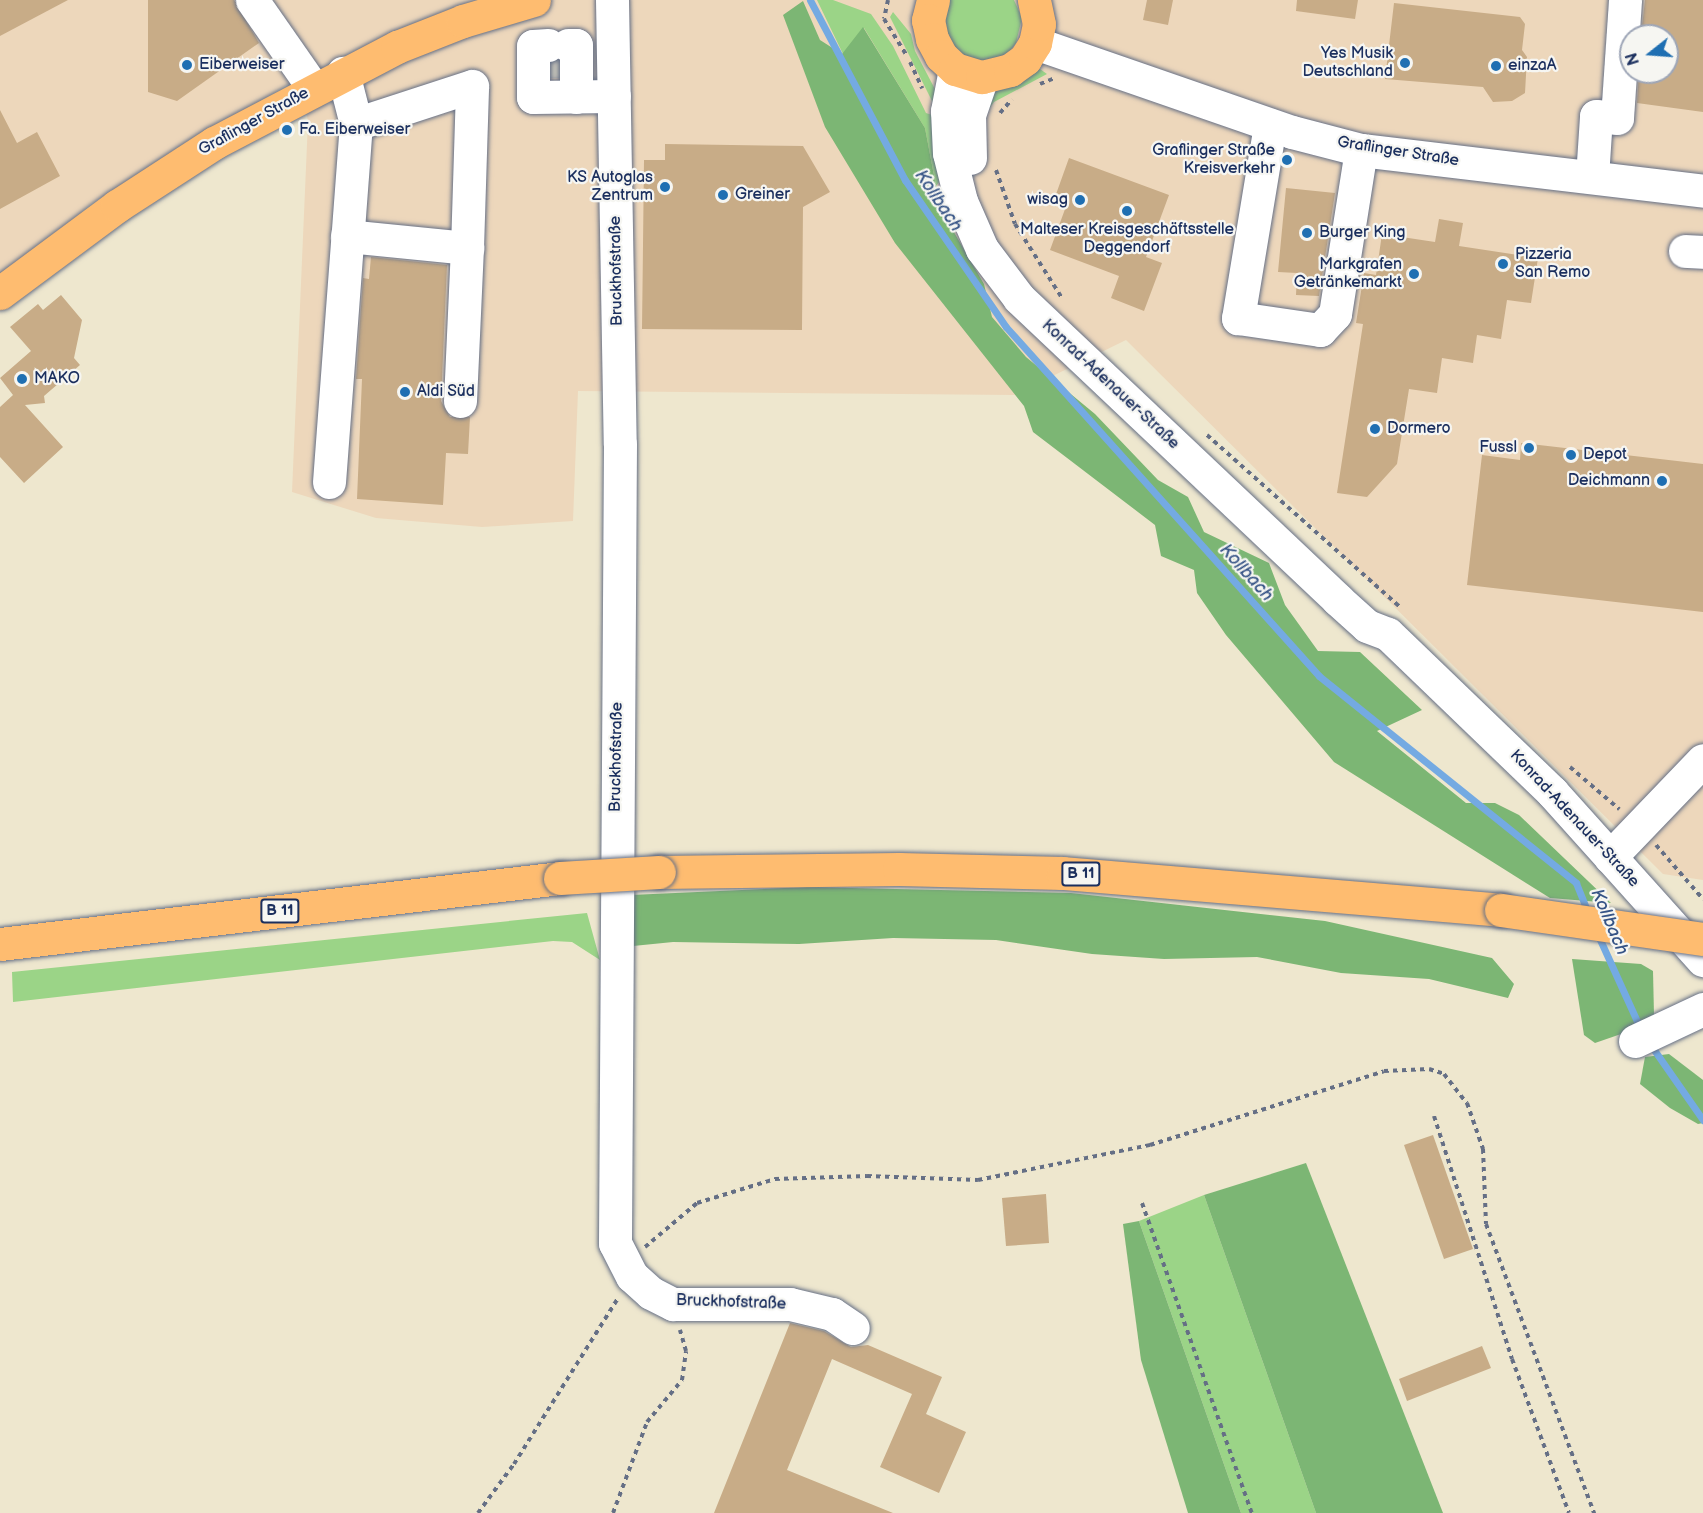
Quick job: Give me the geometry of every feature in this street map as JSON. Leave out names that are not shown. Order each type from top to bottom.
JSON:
[{"type":"main road","name":"Graflinger Straße","points":[[0,293],[117,206],[195,155],[343,73],[463,21],[534,0]]},
{"type":"main road","points":[[931,0],[928,20],[932,39],[941,56],[968,73],[1010,70],[1025,59],[1035,43],[1039,24],[1034,0]]},
{"type":"main road","name":"B 11","points":[[0,944],[560,878],[659,872],[898,869],[1063,873],[1501,910],[1703,939]]},
{"type":"street","points":[[252,0],[314,89]]},
{"type":"street","name":"Bruckhofstraße","points":[[612,0],[620,444],[615,1243],[632,1276],[651,1293],[673,1304],[790,1304],[832,1314],[853,1328]]},
{"type":"street","points":[[1592,177],[1596,116],[1617,118],[1625,0]]},
{"type":"street","name":"Graflinger Straße","points":[[1035,43],[1270,125],[1361,150],[1703,191]]},
{"type":"street","points":[[558,67],[614,96]]},
{"type":"street","points":[[329,482],[356,124],[343,73]]},
{"type":"street","name":"Konrad-Adenauer-Straße","points":[[968,73],[947,111],[949,153],[962,201],[982,249],[1018,298],[1367,626],[1397,623],[1703,960]]},
{"type":"street","points":[[356,124],[472,86],[460,401]]},
{"type":"street","points":[[1270,125],[1238,318],[1320,330],[1335,314],[1361,150]]},
{"type":"street","points":[[347,236],[467,248]]},
{"type":"street","points":[[1610,857],[1703,760]]},
{"type":"street","points":[[1647,1036],[1703,1009]]},
{"type":"path","points":[[888,0],[884,19],[926,96]]},
{"type":"path","points":[[995,166],[996,177],[1015,224],[1064,302]]},
{"type":"path","points":[[1200,428],[1397,623]]},
{"type":"path","points":[[1560,760],[1639,825],[1703,899]]},
{"type":"path","points":[[478,1513],[514,1464],[632,1276],[639,1252],[697,1203],[775,1179],[867,1176],[978,1180],[1150,1145],[1384,1071],[1429,1069],[1444,1074],[1467,1103],[1483,1149],[1486,1224],[1594,1513]]},
{"type":"path","points":[[1434,1116],[1512,1359],[1569,1513]]},
{"type":"path","points":[[1142,1203],[1252,1513]]},
{"type":"path","points":[[613,1513],[647,1422],[682,1380],[686,1351],[673,1304]]},
{"type":"shaded area","points":[[0,0],[1703,0],[1703,880],[1663,874],[1126,340],[1014,395],[578,391],[573,521],[482,527],[376,518],[292,492],[308,121],[298,78],[92,203],[0,280]]},
{"type":"green space","points":[[817,0],[833,0],[871,14],[893,46],[926,113],[935,116],[943,177],[936,186],[925,128],[864,28],[843,54]]},
{"type":"green space","points":[[946,0],[1014,0],[1022,18],[1016,43],[1008,53],[984,63],[949,49],[941,11]]},
{"type":"green space","points":[[803,1],[820,40],[842,54],[863,27],[925,128],[936,186],[951,227],[984,284],[992,317],[1026,357],[1095,414],[1158,480],[1188,497],[1204,532],[1269,563],[1285,605],[1318,651],[1360,652],[1422,710],[1377,731],[1466,803],[1495,803],[1519,815],[1611,903],[1550,898],[1334,762],[1226,635],[1197,593],[1194,570],[1161,556],[1155,525],[1033,432],[1024,406],[895,243],[825,127],[783,15]]},
{"type":"green space","points":[[893,12],[911,34],[915,51],[937,93],[933,103],[890,17]]},
{"type":"green space","points":[[1040,69],[1047,74],[994,102],[985,114],[990,93]]},
{"type":"green space","points":[[807,887],[1071,893],[1325,921],[1492,958],[1514,984],[1508,998],[1429,979],[1341,973],[1257,957],[1164,959],[1092,954],[996,940],[893,938],[799,944],[673,942],[633,946],[631,895]]},
{"type":"green space","points":[[587,913],[600,960],[572,942],[553,941],[13,1002],[12,972]]},
{"type":"green space","points":[[1572,959],[1641,964],[1653,971],[1654,1015],[1650,1024],[1595,1043],[1584,1035]]},
{"type":"green space","points":[[1669,1054],[1703,1080],[1703,1123],[1698,1124],[1670,1108],[1640,1084],[1645,1057]]},
{"type":"green space","points":[[1306,1163],[1443,1513],[1316,1513],[1204,1195]]},
{"type":"green space","points":[[1204,1195],[1316,1513],[1241,1513],[1139,1221]]},
{"type":"green space","points":[[1139,1221],[1241,1513],[1188,1513],[1141,1360],[1123,1224]]},
{"type":"building","points":[[0,0],[68,0],[0,36]]},
{"type":"building","name":"Eiberweiser","points":[[148,0],[234,0],[259,43],[177,101],[148,92]]},
{"type":"building","points":[[1147,0],[1173,0],[1168,25],[1143,20]]},
{"type":"building","points":[[1297,0],[1358,0],[1355,19],[1296,11]]},
{"type":"building","points":[[1645,0],[1703,0],[1703,112],[1637,103],[1638,84],[1679,84],[1679,24],[1642,24]]},
{"type":"building","points":[[1394,3],[1520,17],[1525,24],[1522,50],[1527,57],[1525,93],[1512,101],[1493,102],[1483,87],[1385,79]]},
{"type":"building","points":[[0,110],[17,143],[37,132],[60,176],[0,209]]},
{"type":"building","points":[[665,144],[803,146],[830,192],[803,207],[802,330],[642,329],[644,160],[665,160]]},
{"type":"building","points":[[1069,158],[1169,195],[1146,257],[1162,263],[1144,311],[1111,298],[1119,276],[1050,250],[1068,201],[1055,197]]},
{"type":"building","name":"Burger King","points":[[1286,188],[1335,193],[1319,296],[1296,295],[1297,273],[1278,272]]},
{"type":"building","points":[[1439,219],[1463,223],[1459,246],[1538,258],[1531,303],[1507,300],[1501,339],[1477,335],[1473,363],[1442,358],[1437,393],[1409,389],[1397,464],[1367,497],[1337,493],[1363,324],[1356,323],[1364,273],[1376,275],[1382,234],[1435,242]]},
{"type":"building","name":"Aldi Süd","points":[[371,257],[447,265],[441,401],[450,417],[470,417],[468,454],[446,453],[443,505],[357,499],[362,379],[356,379],[363,278],[369,279]]},
{"type":"building","points":[[61,295],[82,320],[74,358],[80,365],[44,396],[45,403],[25,405],[63,447],[24,483],[0,457],[0,407],[13,395],[0,378],[31,351],[10,327],[38,304],[43,310]]},
{"type":"building","points":[[1521,443],[1703,464],[1703,612],[1467,585],[1482,455],[1520,460]]},
{"type":"building","points":[[1433,1135],[1473,1249],[1444,1259],[1404,1145]]},
{"type":"building","points":[[1046,1194],[1049,1243],[1006,1246],[1002,1198]]},
{"type":"building","points":[[790,1323],[824,1331],[851,1347],[868,1345],[942,1377],[926,1414],[966,1432],[939,1493],[880,1467],[912,1394],[832,1359],[787,1470],[893,1513],[714,1513]]},
{"type":"building","points":[[1482,1346],[1491,1368],[1407,1401],[1399,1379]]},
{"type":"waterway","name":"Kollbach","points":[[810,0],[905,180],[1006,327],[1319,676],[1576,883],[1588,912]]},
{"type":"waterway","name":"Kollbach","points":[[1597,933],[1641,1030]]},
{"type":"waterway","name":"Kollbach","points":[[1650,1044],[1703,1120]]},
{"type":"tunnel","points":[[548,61],[568,61]]},
{"type":"place","name":"Yes Musik Deutschland","points":[[1405,63]]},
{"type":"place","name":"Eiberweiser","points":[[187,65]]},
{"type":"place","name":"einzaA","points":[[1496,66]]},
{"type":"place","name":"Fa. Eiberweiser","points":[[287,130]]},
{"type":"place","name":"Graflinger Straße Kreisverkehr","points":[[1287,160]]},
{"type":"place","name":"KS Autoglas Zentrum","points":[[665,187]]},
{"type":"place","name":"Greiner","points":[[723,195]]},
{"type":"place","name":"wisag","points":[[1080,200]]},
{"type":"place","name":"Malteser Kreisgeschäftsstelle Deggendorf","points":[[1127,211]]},
{"type":"place","name":"Burger King","points":[[1307,233]]},
{"type":"place","name":"Pizzeria San Remo","points":[[1503,264]]},
{"type":"place","name":"Markgrafen Getränkemarkt","points":[[1414,274]]},
{"type":"place","name":"MAKO","points":[[22,379]]},
{"type":"place","name":"Aldi Süd","points":[[405,392]]},
{"type":"place","name":"Dormero","points":[[1375,429]]},
{"type":"place","name":"Fussl","points":[[1529,448]]},
{"type":"place","name":"Depot","points":[[1571,455]]},
{"type":"place","name":"Deichmann","points":[[1662,481]]}]
